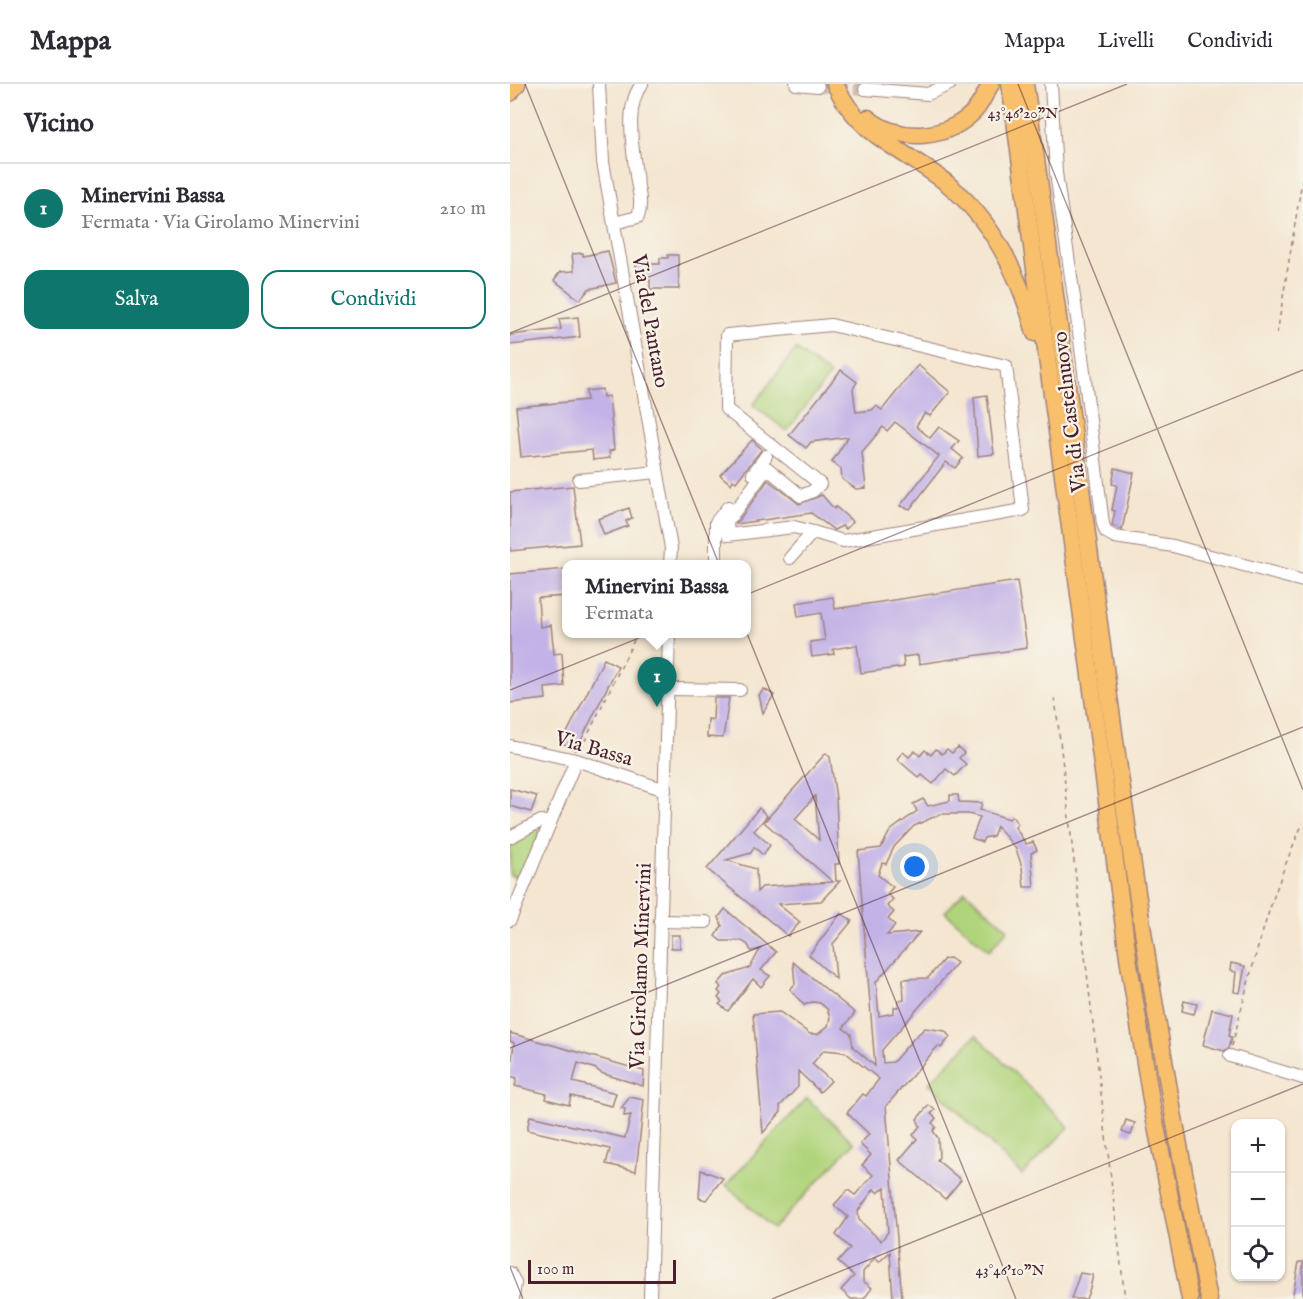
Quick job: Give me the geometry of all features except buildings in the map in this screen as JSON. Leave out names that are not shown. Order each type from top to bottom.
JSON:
[{"type":"highway","points":[[510,93],[517,84]]},
{"type":"highway","points":[[841,84],[858,110],[874,124],[892,132],[927,135],[948,130],[958,124],[976,109],[991,84]]},
{"type":"highway","points":[[1010,84],[1129,964],[1156,1128],[1190,1299]]},
{"type":"highway","points":[[1025,84],[1147,960],[1187,1194],[1209,1299]]},
{"type":"highway","points":[[1032,84],[1038,170]]},
{"type":"highway","points":[[826,85],[865,129],[959,194],[989,228],[1016,275],[1025,296],[1055,415]]},
{"type":"street","name":"Via del Pantano","points":[[599,84],[603,162],[671,548],[670,560]]},
{"type":"street","points":[[614,224],[638,216],[642,206],[636,178],[632,106],[635,94],[642,84]]},
{"type":"street","points":[[796,84],[826,85]]},
{"type":"street","points":[[865,89],[928,94],[950,84]]},
{"type":"street","name":"Via di Castelnuovo","points":[[1051,84],[1056,173],[1103,524],[1106,532],[1115,537],[1173,546],[1303,581]]},
{"type":"street","points":[[831,325],[1006,366],[1023,510],[843,541],[813,532],[794,527],[728,535],[727,522],[767,468],[801,496],[813,491],[820,484],[726,409],[728,335],[831,325]]},
{"type":"street","points":[[716,560],[716,522],[766,456]]},
{"type":"street","points":[[579,480],[657,472]]},
{"type":"street","points":[[790,558],[813,532]]},
{"type":"street","name":"Via Girolamo Minervini","points":[[650,1299],[669,638]]},
{"type":"street","points":[[668,689],[740,690]]},
{"type":"street","name":"Via Bassa","points":[[510,746],[576,760],[665,790]]},
{"type":"street","points":[[510,920],[576,760]]},
{"type":"street","points":[[510,837],[541,821],[550,823]]},
{"type":"street","points":[[660,921],[706,922]]},
{"type":"street","points":[[1230,1056],[1303,1078]]},
{"type":"street","points":[[510,1273],[515,1283],[513,1299]]},
{"type":"path","points":[[1277,334],[1303,175]]},
{"type":"path","points":[[576,760],[635,638]]},
{"type":"path","points":[[1055,698],[1125,1299]]},
{"type":"path","points":[[1230,1056],[1251,971],[1282,869],[1303,824]]},
{"type":"green space","points":[[796,349],[830,375],[787,431],[753,405]]},
{"type":"green space","points":[[543,826],[521,878],[510,875],[510,839]]},
{"type":"green space","points":[[965,891],[1008,929],[989,951],[945,912]]},
{"type":"green space","points":[[976,1035],[1069,1127],[1022,1175],[929,1083]]},
{"type":"green space","points":[[807,1098],[854,1143],[773,1229],[726,1185]]},
{"type":"tunnel","points":[[818,86],[865,89]]},
{"type":"place","name":"Minervini Bassa","points":[[657,707]]}]
